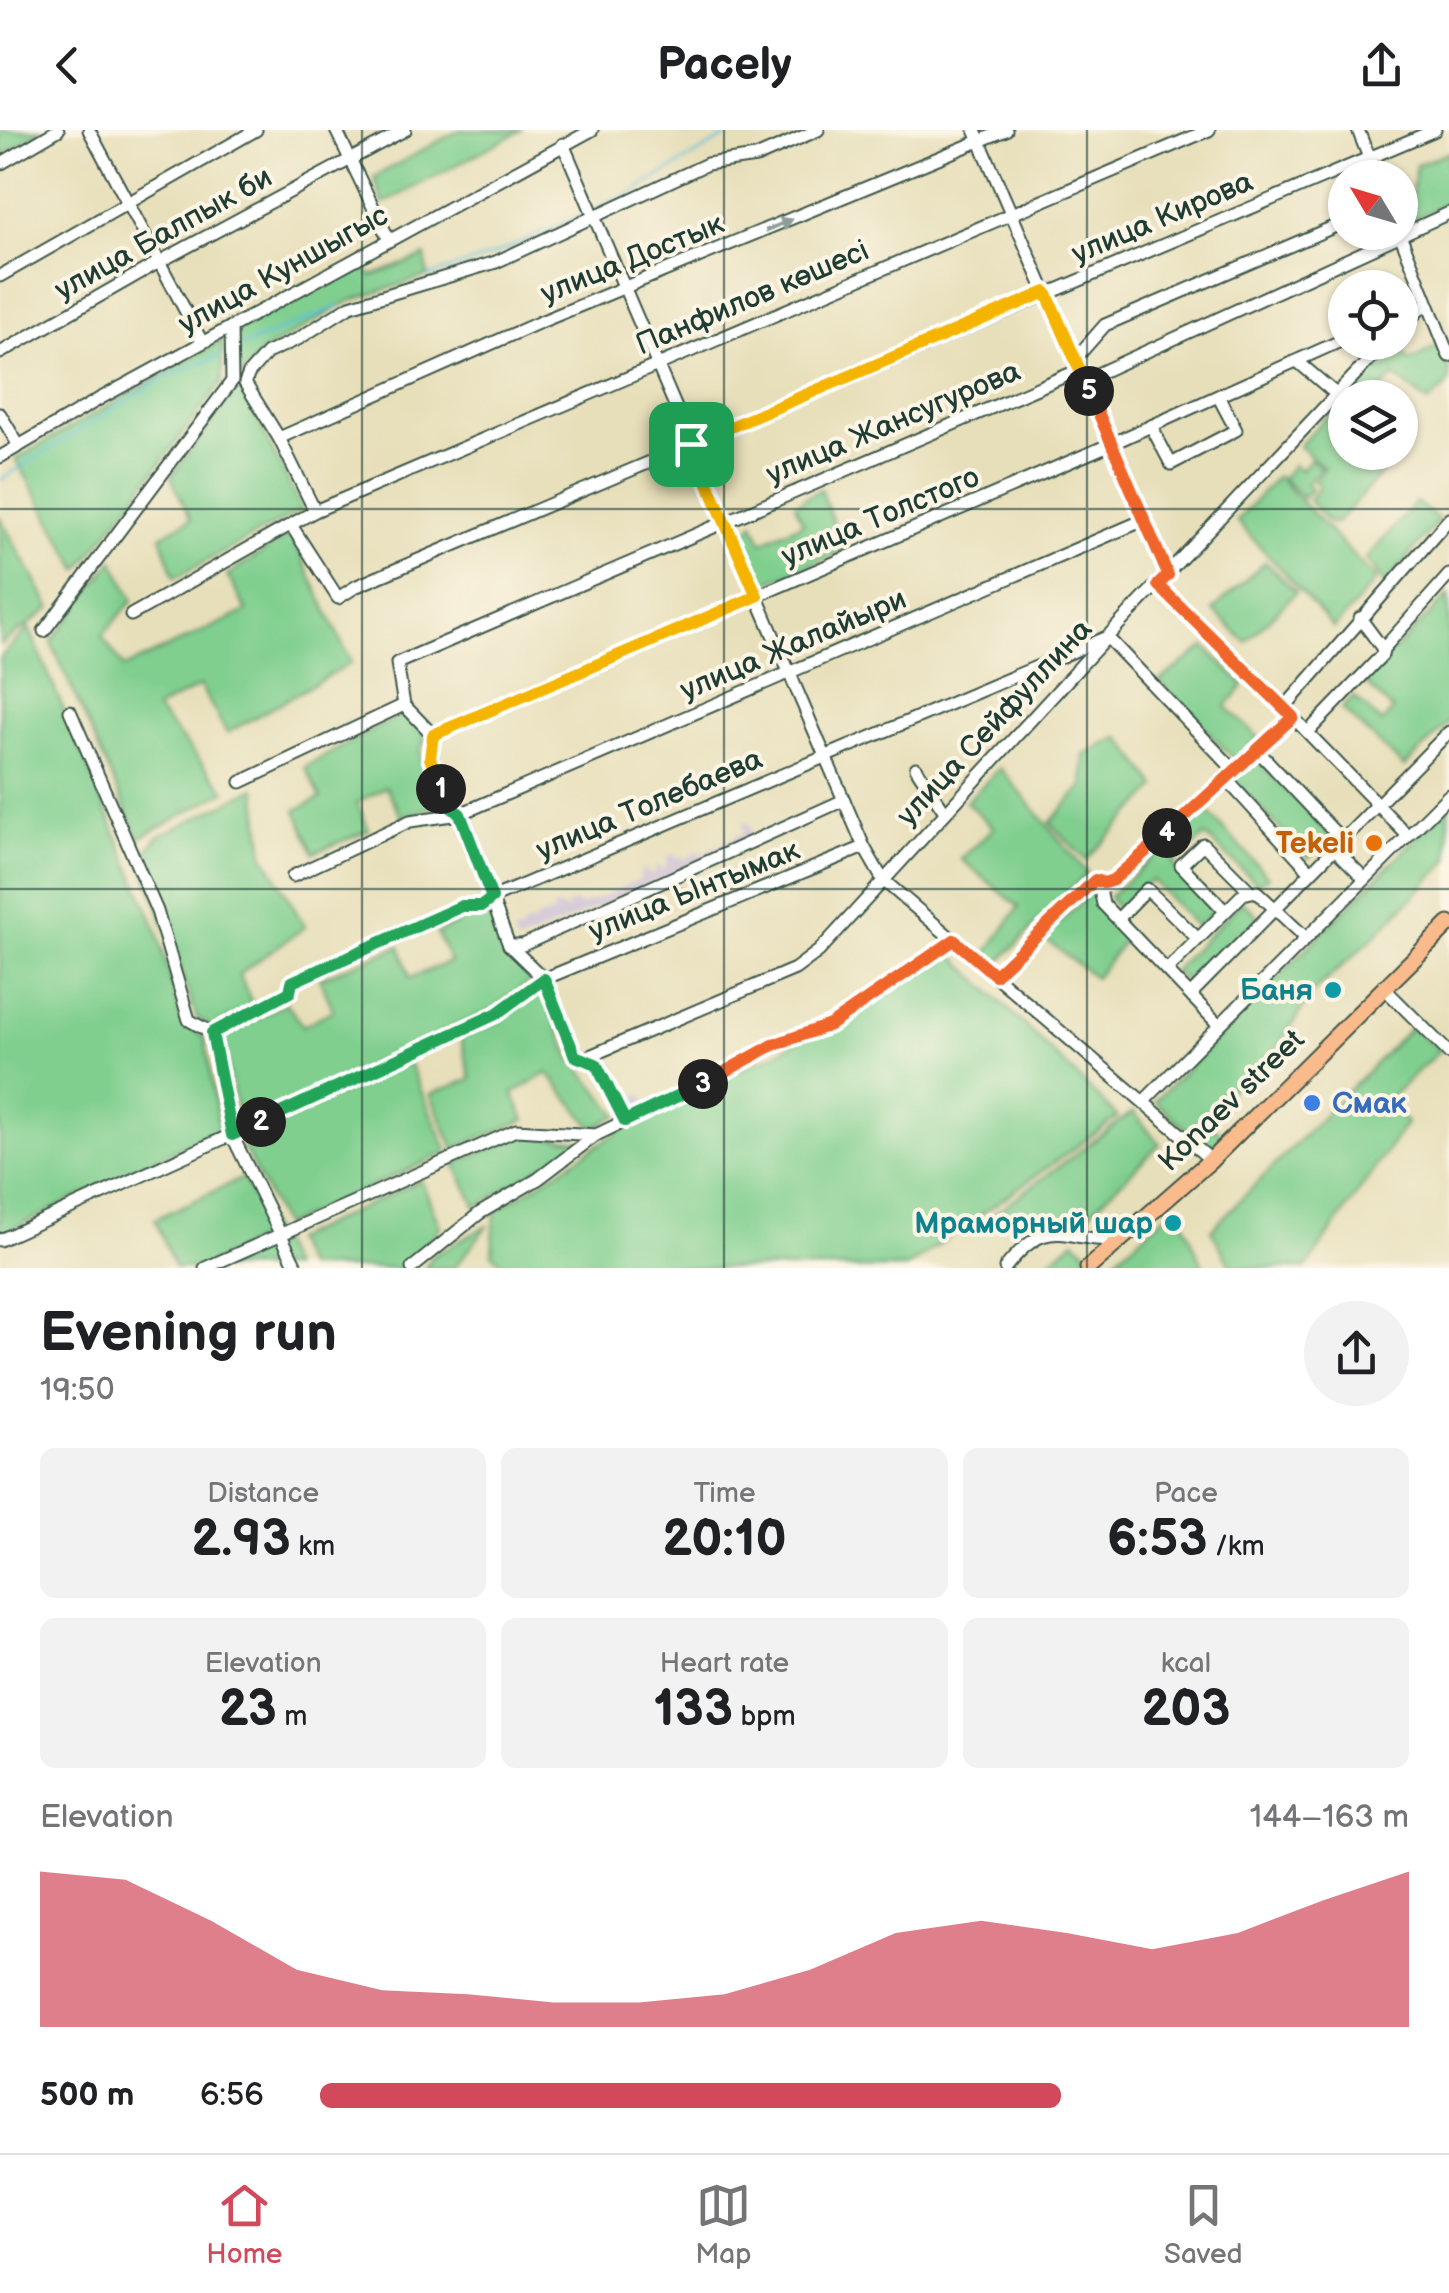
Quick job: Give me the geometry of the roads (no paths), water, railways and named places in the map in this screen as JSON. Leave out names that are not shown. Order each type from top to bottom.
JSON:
[{"type":"main road","name":"Konaev street","points":[[1088,1268],[1211,1160],[1449,924]]},
{"type":"street","points":[[0,164],[58,130]]},
{"type":"street","points":[[89,130],[202,342]]},
{"type":"street","points":[[0,276],[129,206],[256,130]]},
{"type":"street","points":[[336,130],[389,240]]},
{"type":"street","name":"улица Балпык би","points":[[0,353],[404,130]]},
{"type":"street","name":"улица Куншыгыс","points":[[0,456],[592,130]]},
{"type":"street","points":[[315,511],[279,438],[245,383],[267,353],[298,339],[350,306],[496,262],[707,164],[756,157],[818,130]]},
{"type":"street","name":"улица Достык","points":[[279,438],[978,136],[1006,130]]},
{"type":"street","name":"Панфилов көшесі","points":[[131,614],[315,511],[1208,130]]},
{"type":"street","points":[[1358,130],[1370,160]]},
{"type":"street","name":"улица Кирова","points":[[291,525],[338,598],[358,586],[1046,292],[1435,130]]},
{"type":"street","points":[[978,136],[1168,575]]},
{"type":"street","points":[[562,144],[864,847],[882,880],[1211,1160]]},
{"type":"street","name":"улица Жансугурова","points":[[1418,226],[1449,213]]},
{"type":"street","points":[[1079,370],[1105,325],[1328,229]]},
{"type":"street","name":"улица Жансугурова","points":[[404,705],[396,663],[1362,250]]},
{"type":"street","points":[[1407,250],[1449,356]]},
{"type":"street","points":[[1418,307],[1428,302]]},
{"type":"street","points":[[1418,312],[1428,302]]},
{"type":"street","points":[[44,631],[232,381],[231,327]]},
{"type":"street","name":"улица Толстого","points":[[433,735],[1112,444],[1328,347]]},
{"type":"street","name":"улица Сейфуллина","points":[[1350,380],[1369,360]]},
{"type":"street","points":[[1297,361],[1328,387]]},
{"type":"street","points":[[1151,426],[1171,464],[1236,430],[1218,396]]},
{"type":"street","name":"улица Сейфуллина","points":[[586,1058],[795,970],[819,950],[1328,404]]},
{"type":"street","points":[[0,414],[19,446]]},
{"type":"street","points":[[995,975],[1095,880],[1113,880],[1257,750],[1360,618],[1449,519]]},
{"type":"street","name":"улица Жалайыри","points":[[293,876],[410,821],[460,814],[1144,520]]},
{"type":"street","points":[[1308,732],[1382,655],[1383,649],[1449,575]]},
{"type":"street","points":[[1158,585],[1289,712],[1408,836]]},
{"type":"street","points":[[1360,618],[1383,649]]},
{"type":"street","points":[[1106,638],[1230,775],[1310,872]]},
{"type":"street","name":"улица Толебаева","points":[[212,1033],[290,992],[292,982],[462,906],[482,906],[492,898],[1106,638]]},
{"type":"street","points":[[241,782],[404,705],[433,735],[430,758],[447,804],[460,814],[509,945],[544,979],[575,1056],[596,1064],[625,1121]]},
{"type":"street","points":[[70,712],[158,911],[189,1020],[212,1033],[232,1135],[297,1268]]},
{"type":"street","points":[[1193,998],[1194,991],[1449,732]]},
{"type":"street","points":[[1257,750],[1365,879]]},
{"type":"street","points":[[916,768],[945,812]]},
{"type":"street","points":[[1144,1101],[1449,795]]},
{"type":"street","points":[[509,945],[523,944],[844,800]]},
{"type":"street","points":[[1225,911],[1180,865],[1204,844],[1250,891]]},
{"type":"street","name":"улица Ынтымак","points":[[0,1240],[496,1014],[544,979],[864,847]]},
{"type":"street","points":[[1104,883],[1099,897],[1219,1025]]},
{"type":"street","points":[[1118,919],[1147,889],[1198,939]]},
{"type":"street","points":[[1166,970],[1250,891],[1256,891],[1306,938]]},
{"type":"street","points":[[412,1268],[480,1214],[538,1180],[596,1135],[715,1078],[773,1045],[830,1025],[954,940]]},
{"type":"street","points":[[1384,988],[1449,1052]]},
{"type":"street","points":[[205,1268],[516,1130],[596,1135]]},
{"type":"street","points":[[1005,1268],[1018,1253],[1051,1231],[1099,1241],[1122,1239]]},
{"type":"waterway","points":[[595,209],[630,194],[737,130]]},
{"type":"waterway","points":[[428,277],[493,255],[587,213]]},
{"type":"waterway","points":[[236,349],[340,306]]},
{"type":"waterway","points":[[0,480],[162,379],[229,352]]},
{"type":"place","name":"Tekeli","points":[[1374,843]]},
{"type":"place","name":"Баня","points":[[1333,990]]},
{"type":"place","name":"Смак","points":[[1312,1103]]},
{"type":"place","name":"Мраморный шар","points":[[1173,1223]]}]
